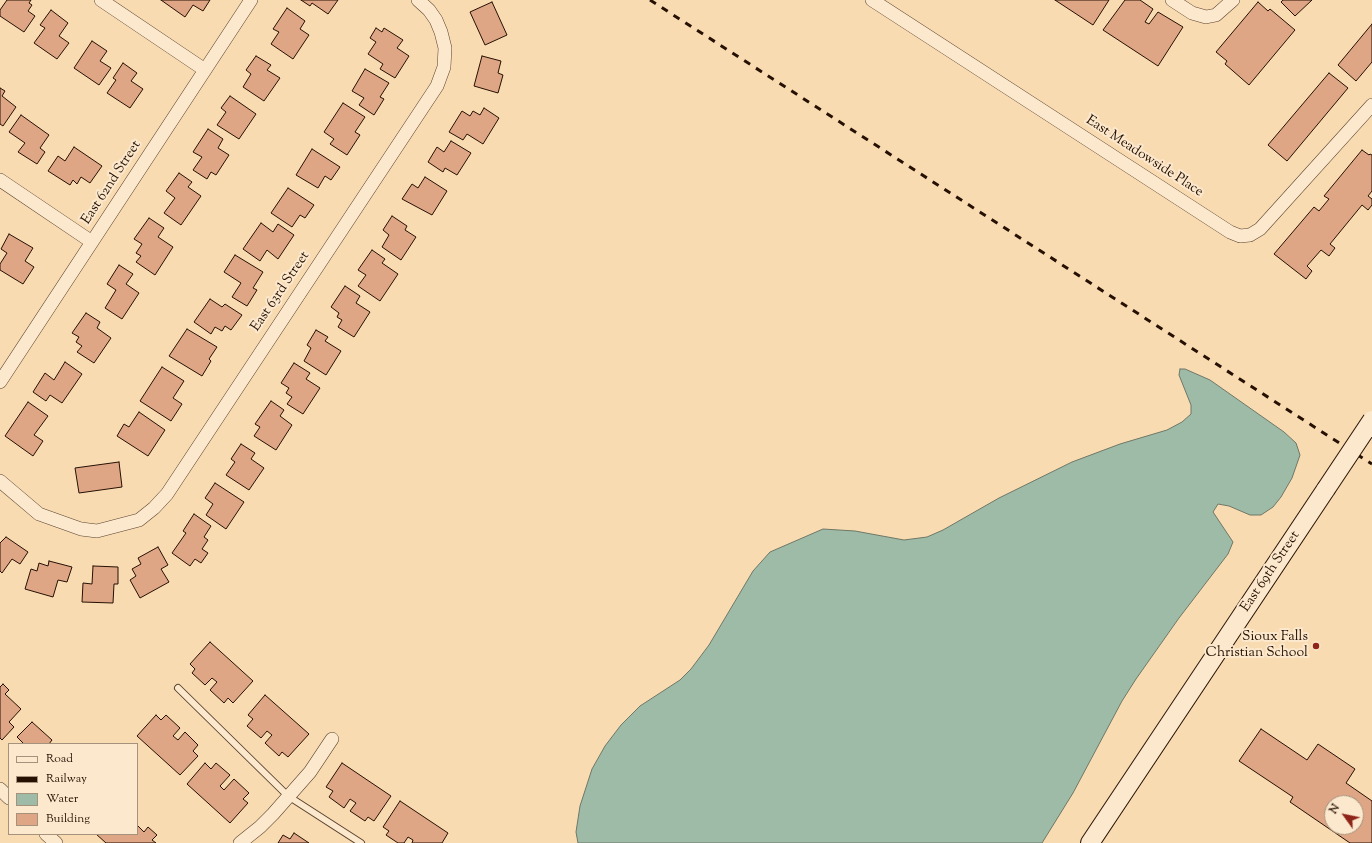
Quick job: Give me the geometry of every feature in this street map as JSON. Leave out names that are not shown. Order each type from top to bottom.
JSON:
[{"type":"main road","name":"East 69th Street","points":[[1090,843],[1372,420]]},
{"type":"street","points":[[101,0],[205,70]]},
{"type":"street","name":"East 62nd Street","points":[[0,382],[251,0]]},
{"type":"street","name":"East 63rd Street","points":[[0,481],[39,514],[81,529],[97,531],[139,520],[154,508],[167,494],[437,86],[444,67],[445,48],[441,32],[429,10],[418,0]]},
{"type":"street","name":"East Meadowside Place","points":[[872,0],[1230,232],[1240,236],[1250,235],[1260,229],[1372,105]]},
{"type":"street","points":[[1172,0],[1192,13],[1206,17],[1216,15],[1233,0]]},
{"type":"street","points":[[0,180],[92,242]]},
{"type":"street","points":[[240,843],[260,827],[310,772],[332,739]]},
{"type":"street","points":[[0,789],[8,797]]},
{"type":"street","points":[[47,835],[56,843]]},
{"type":"lane","points":[[178,688],[288,796],[361,843]]},
{"type":"water","points":[[1180,369],[1185,369],[1210,380],[1284,432],[1296,443],[1300,455],[1292,478],[1281,497],[1273,507],[1261,515],[1250,515],[1229,506],[1218,504],[1213,512],[1233,542],[1228,554],[1179,618],[1136,679],[1122,701],[1073,793],[1042,843],[578,843],[576,832],[580,806],[592,769],[605,746],[621,725],[640,706],[680,680],[691,669],[709,645],[753,571],[770,552],[823,529],[855,531],[904,540],[927,537],[943,530],[999,498],[1072,462],[1120,444],[1167,430],[1182,422],[1191,414],[1191,405],[1179,375]]},
{"type":"building","points":[[7,0],[31,0],[29,3],[32,5],[28,11],[35,16],[24,32],[0,16],[0,10]]},
{"type":"building","points":[[161,0],[210,0],[203,11],[193,5],[185,17]]},
{"type":"building","points":[[301,0],[338,0],[328,14],[312,3],[310,6]]},
{"type":"building","points":[[1055,0],[1109,0],[1093,25]]},
{"type":"building","points":[[1125,0],[1140,0],[1153,9],[1145,22],[1149,24],[1158,12],[1183,27],[1158,66],[1103,30]]},
{"type":"building","points":[[1283,0],[1312,0],[1295,16],[1281,2]]},
{"type":"building","points":[[492,2],[507,35],[485,45],[470,12]]},
{"type":"building","points":[[1258,2],[1268,11],[1270,9],[1295,30],[1249,85],[1225,64],[1227,61],[1216,52]]},
{"type":"building","points":[[287,8],[305,21],[300,29],[309,35],[293,59],[271,44],[279,32],[273,29]]},
{"type":"building","points":[[51,10],[68,23],[59,36],[69,43],[57,59],[34,43],[45,28],[40,25]]},
{"type":"building","points":[[1372,24],[1372,62],[1356,81],[1338,65]]},
{"type":"building","points":[[376,28],[382,32],[384,28],[403,40],[397,48],[409,56],[395,78],[380,69],[383,64],[368,54],[376,42],[370,38]]},
{"type":"building","points":[[92,41],[107,51],[100,61],[111,68],[99,85],[74,68]]},
{"type":"building","points":[[256,56],[271,65],[267,70],[280,78],[264,101],[243,87],[251,74],[246,70]]},
{"type":"building","points":[[482,56],[501,61],[498,73],[503,75],[498,93],[474,86]]},
{"type":"building","points":[[123,63],[137,73],[131,81],[143,89],[130,108],[107,93],[116,80],[113,78]]},
{"type":"building","points":[[365,69],[389,83],[380,97],[384,99],[374,115],[359,105],[364,98],[352,91]]},
{"type":"building","points":[[1329,73],[1348,88],[1287,161],[1268,145]]},
{"type":"building","points":[[0,88],[5,91],[2,96],[16,107],[3,126],[0,124]]},
{"type":"building","points":[[230,96],[256,114],[239,139],[217,125],[226,112],[221,108]]},
{"type":"building","points":[[343,103],[365,117],[355,132],[360,135],[347,155],[330,144],[334,139],[324,132]]},
{"type":"building","points":[[484,108],[499,118],[483,144],[467,134],[463,140],[449,132],[462,111],[470,116],[473,111],[480,115]]},
{"type":"building","points":[[21,115],[49,135],[40,148],[45,152],[37,164],[18,152],[25,143],[9,132]]},
{"type":"building","points":[[208,129],[223,139],[218,148],[229,155],[216,175],[211,172],[207,179],[193,170],[202,157],[193,152]]},
{"type":"building","points":[[451,141],[471,153],[457,175],[445,168],[443,172],[428,162],[437,147],[444,152]]},
{"type":"building","points":[[74,147],[102,166],[90,183],[81,177],[77,184],[73,180],[70,185],[48,171],[58,156],[65,161]]},
{"type":"building","points":[[312,149],[340,167],[331,180],[325,176],[318,188],[296,175]]},
{"type":"building","points":[[1362,150],[1369,155],[1372,155],[1372,191],[1368,196],[1372,199],[1372,205],[1368,210],[1362,205],[1330,244],[1335,248],[1329,256],[1321,250],[1307,266],[1312,271],[1306,279],[1274,254],[1314,207],[1319,211],[1329,199],[1324,196]]},
{"type":"building","points":[[179,173],[192,182],[188,187],[201,196],[181,225],[164,213],[175,198],[166,191]]},
{"type":"building","points":[[425,177],[447,191],[432,215],[402,199],[412,184],[418,188]]},
{"type":"building","points":[[288,188],[314,205],[305,218],[300,215],[292,227],[271,213]]},
{"type":"building","points":[[392,216],[407,226],[405,230],[416,237],[401,260],[382,247],[389,235],[383,230]]},
{"type":"building","points":[[149,218],[164,228],[158,237],[173,247],[155,275],[136,262],[141,256],[136,253],[142,244],[134,239]]},
{"type":"building","points":[[261,223],[273,232],[278,224],[294,235],[278,259],[267,250],[260,261],[243,249]]},
{"type":"building","points":[[9,234],[33,248],[25,261],[34,267],[23,284],[0,270],[0,264],[7,253],[1,249]]},
{"type":"building","points":[[372,250],[385,259],[382,263],[398,274],[380,301],[358,286],[366,275],[358,270]]},
{"type":"building","points":[[235,255],[263,272],[253,288],[257,290],[247,306],[232,297],[241,283],[224,272]]},
{"type":"building","points":[[119,265],[133,274],[126,284],[139,293],[122,319],[105,308],[116,290],[107,284]]},
{"type":"building","points":[[345,286],[360,296],[356,303],[370,312],[354,337],[338,327],[342,320],[337,317],[339,313],[331,307]]},
{"type":"building","points":[[210,299],[222,307],[225,304],[242,315],[231,330],[225,326],[222,331],[215,327],[211,334],[194,322]]},
{"type":"building","points":[[86,313],[100,322],[97,328],[111,338],[94,363],[77,352],[82,346],[76,342],[79,337],[72,333]]},
{"type":"building","points":[[187,329],[217,347],[209,359],[211,361],[202,376],[169,356]]},
{"type":"building","points":[[316,330],[328,337],[325,341],[341,351],[326,375],[304,361],[311,348],[307,345]]},
{"type":"building","points":[[65,362],[82,374],[62,403],[50,395],[46,401],[33,392],[45,373],[54,380]]},
{"type":"building","points":[[294,363],[310,373],[306,379],[320,388],[303,414],[287,404],[292,397],[286,393],[289,388],[281,383]]},
{"type":"building","points":[[162,367],[184,381],[173,398],[182,404],[171,421],[140,401]]},
{"type":"building","points":[[271,401],[284,410],[280,416],[292,425],[276,450],[254,436],[260,427],[255,424]]},
{"type":"building","points":[[28,402],[48,416],[34,435],[43,441],[33,456],[5,436]]},
{"type":"building","points":[[139,412],[165,430],[148,456],[117,436],[124,424],[129,427]]},
{"type":"building","points":[[241,444],[255,453],[251,459],[264,468],[249,490],[226,475],[235,462],[231,459]]},
{"type":"building","points":[[119,462],[122,487],[79,493],[75,468]]},
{"type":"building","points":[[215,483],[244,502],[226,529],[206,515],[213,504],[205,498]]},
{"type":"building","points":[[194,514],[211,526],[204,537],[208,540],[202,549],[208,553],[201,563],[195,559],[190,566],[172,553],[186,533],[183,531]]},
{"type":"building","points":[[6,537],[28,552],[20,564],[12,559],[2,573],[0,571],[0,543]]},
{"type":"building","points":[[158,547],[168,565],[161,569],[169,582],[140,598],[130,580],[136,576],[132,569],[141,564],[138,558]]},
{"type":"building","points":[[49,561],[72,567],[67,582],[58,580],[53,597],[25,589],[31,569],[37,571],[39,563],[48,566]]},
{"type":"building","points":[[93,566],[118,567],[118,584],[114,584],[113,603],[82,602],[83,583],[92,584]]},
{"type":"building","points":[[210,642],[253,681],[233,703],[228,698],[224,703],[210,690],[217,682],[212,678],[205,685],[192,673],[195,669],[190,664]]},
{"type":"building","points":[[3,684],[9,690],[5,694],[21,709],[9,722],[14,727],[2,740],[0,738],[0,687]]},
{"type":"building","points":[[265,695],[309,734],[288,757],[282,752],[279,756],[265,743],[272,735],[267,731],[261,738],[247,726],[253,719],[248,715]]},
{"type":"building","points":[[156,715],[161,720],[166,715],[180,728],[173,736],[178,740],[185,732],[198,745],[193,751],[198,756],[180,775],[137,736]]},
{"type":"building","points":[[32,722],[52,740],[50,743],[23,743],[17,737]]},
{"type":"building","points":[[1261,729],[1307,760],[1318,744],[1355,769],[1346,783],[1363,795],[1324,795],[1324,825],[1290,802],[1293,797],[1239,761]]},
{"type":"building","points":[[205,763],[211,769],[216,763],[230,775],[220,786],[224,790],[234,779],[249,793],[243,799],[248,803],[230,823],[187,784]]},
{"type":"building","points":[[342,763],[391,796],[374,821],[368,817],[365,821],[350,811],[356,803],[350,799],[344,808],[329,797],[333,791],[326,787]]},
{"type":"building","points":[[1364,795],[1372,801],[1372,843],[1350,843],[1338,835],[1364,835]]},
{"type":"building","points":[[400,801],[448,833],[442,843],[412,843],[413,840],[408,837],[404,843],[398,843],[386,835],[389,831],[383,827]]},
{"type":"building","points":[[138,826],[144,832],[148,827],[157,835],[152,840],[156,843],[106,843],[97,835],[138,835]]},
{"type":"building","points":[[294,833],[309,843],[278,843],[283,835],[290,839]]},
{"type":"railway","points":[[650,0],[1372,464]]},
{"type":"place","name":"Sioux Falls Christian School","points":[[1316,646]]}]
